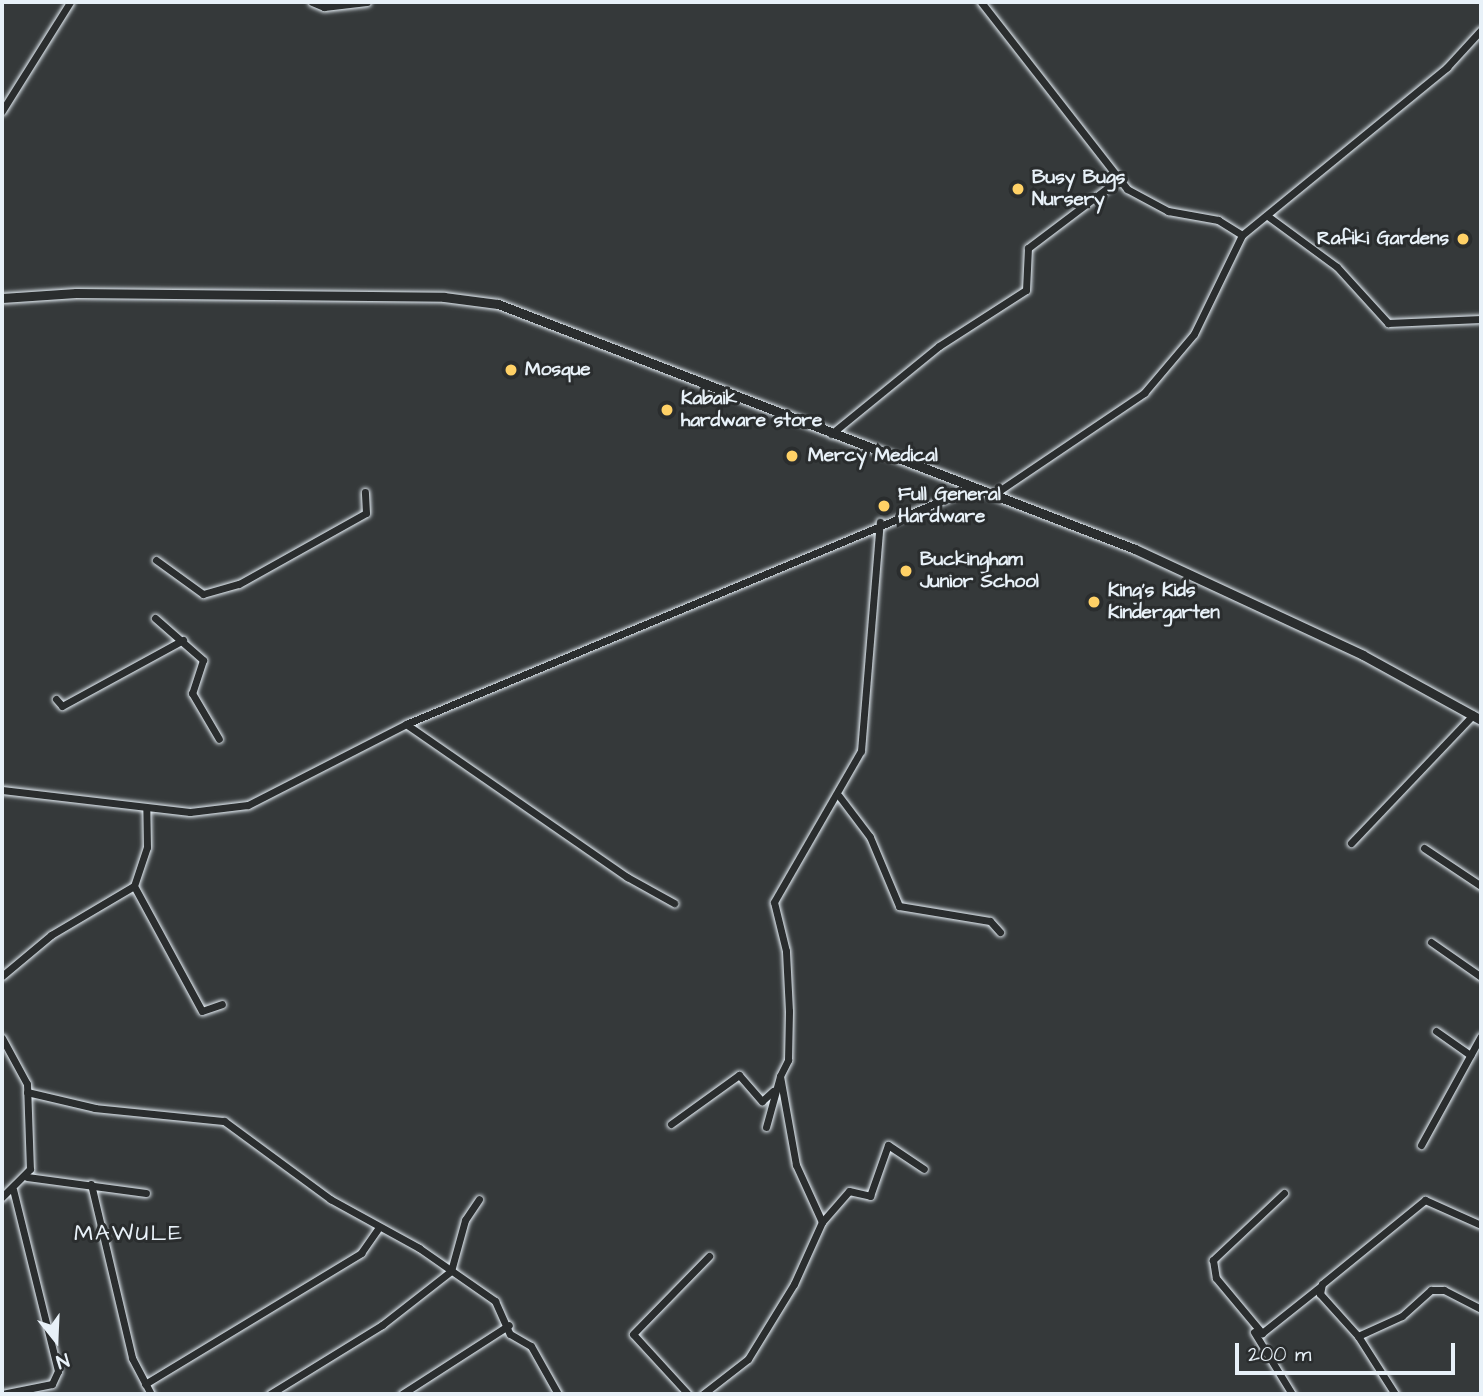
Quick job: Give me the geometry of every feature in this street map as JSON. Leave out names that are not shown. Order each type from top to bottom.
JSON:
[{"type":"street","points":[[2,111],[70,2]]},
{"type":"street","points":[[312,2],[367,2]]},
{"type":"street","points":[[981,2],[1118,180],[1168,211],[1218,220],[1242,234]]},
{"type":"street","points":[[996,493],[1143,393],[1177,359],[1242,234],[1269,217],[1447,67],[1481,30]]},
{"type":"street","points":[[830,436],[939,346],[1026,290],[1028,248],[1118,180]]},
{"type":"street","points":[[1269,217],[1338,267],[1388,323],[1481,319]]},
{"type":"street","points":[[2,298],[299,295],[498,304],[692,374],[830,436],[996,493],[1234,592],[1477,717],[1351,843]]},
{"type":"street","points":[[2,790],[146,808],[225,811],[273,798],[406,724],[880,522],[977,486]]},
{"type":"street","points":[[156,560],[203,594],[250,580],[366,513],[365,492]]},
{"type":"street","points":[[766,1127],[773,1091],[788,1060],[786,951],[774,902],[839,796],[861,751],[880,522]]},
{"type":"street","points":[[155,618],[203,660],[192,693],[219,738]]},
{"type":"street","points":[[56,699],[62,706],[183,640]]},
{"type":"street","points":[[406,724],[627,877],[674,902]]},
{"type":"street","points":[[839,796],[870,837],[899,906],[990,921],[1000,932]]},
{"type":"street","points":[[2,976],[51,935],[134,886],[148,847],[146,808]]},
{"type":"street","points":[[1424,848],[1481,886]]},
{"type":"street","points":[[134,886],[202,1011],[222,1004]]},
{"type":"street","points":[[1430,942],[1481,976]]},
{"type":"street","points":[[1436,1031],[1470,1055]]},
{"type":"street","points":[[1421,1145],[1481,1037]]},
{"type":"street","points":[[2,1038],[18,1058],[27,1092],[27,1177]]},
{"type":"street","points":[[671,1125],[739,1075],[762,1101],[773,1091]]},
{"type":"street","points":[[780,1076],[796,1165],[822,1222]]},
{"type":"street","points":[[27,1092],[95,1108],[224,1121],[377,1230],[451,1272],[495,1301],[509,1325],[542,1362],[558,1394]]},
{"type":"street","points":[[703,1394],[754,1350],[822,1222],[849,1191],[870,1196],[888,1145],[924,1169]]},
{"type":"street","points":[[2,1197],[27,1177],[146,1192]]},
{"type":"street","points":[[91,1184],[131,1358],[151,1394]]},
{"type":"street","points":[[2,1394],[58,1377],[13,1189]]},
{"type":"street","points":[[1284,1193],[1213,1260],[1216,1278],[1254,1332],[1292,1394]]},
{"type":"street","points":[[270,1394],[382,1325],[451,1272],[465,1220],[480,1199]]},
{"type":"street","points":[[1254,1332],[1262,1333],[1425,1200],[1481,1225]]},
{"type":"street","points":[[145,1384],[361,1253],[377,1230]]},
{"type":"street","points":[[688,1394],[633,1334],[709,1256]]},
{"type":"street","points":[[1322,1286],[1325,1302],[1358,1336],[1395,1394]]},
{"type":"street","points":[[1358,1336],[1402,1316],[1438,1289],[1481,1309]]},
{"type":"street","points":[[402,1394],[509,1325]]},
{"type":"place","name":"Busy Bugs Nursery","points":[[1018,189]]},
{"type":"place","name":"Rafiki Gardens","points":[[1463,239]]},
{"type":"place","name":"Mosque","points":[[511,370]]},
{"type":"place","name":"Kabaik hardware store","points":[[667,410]]},
{"type":"place","name":"Mercy Medical","points":[[792,456]]},
{"type":"place","name":"Full General Hardware","points":[[884,506]]},
{"type":"place","name":"Buckingham Junior School","points":[[906,571]]},
{"type":"place","name":"King's Kids Kindergarten","points":[[1094,602]]},
{"type":"district","name":"MAWULE","points":[[129,1233]]}]
